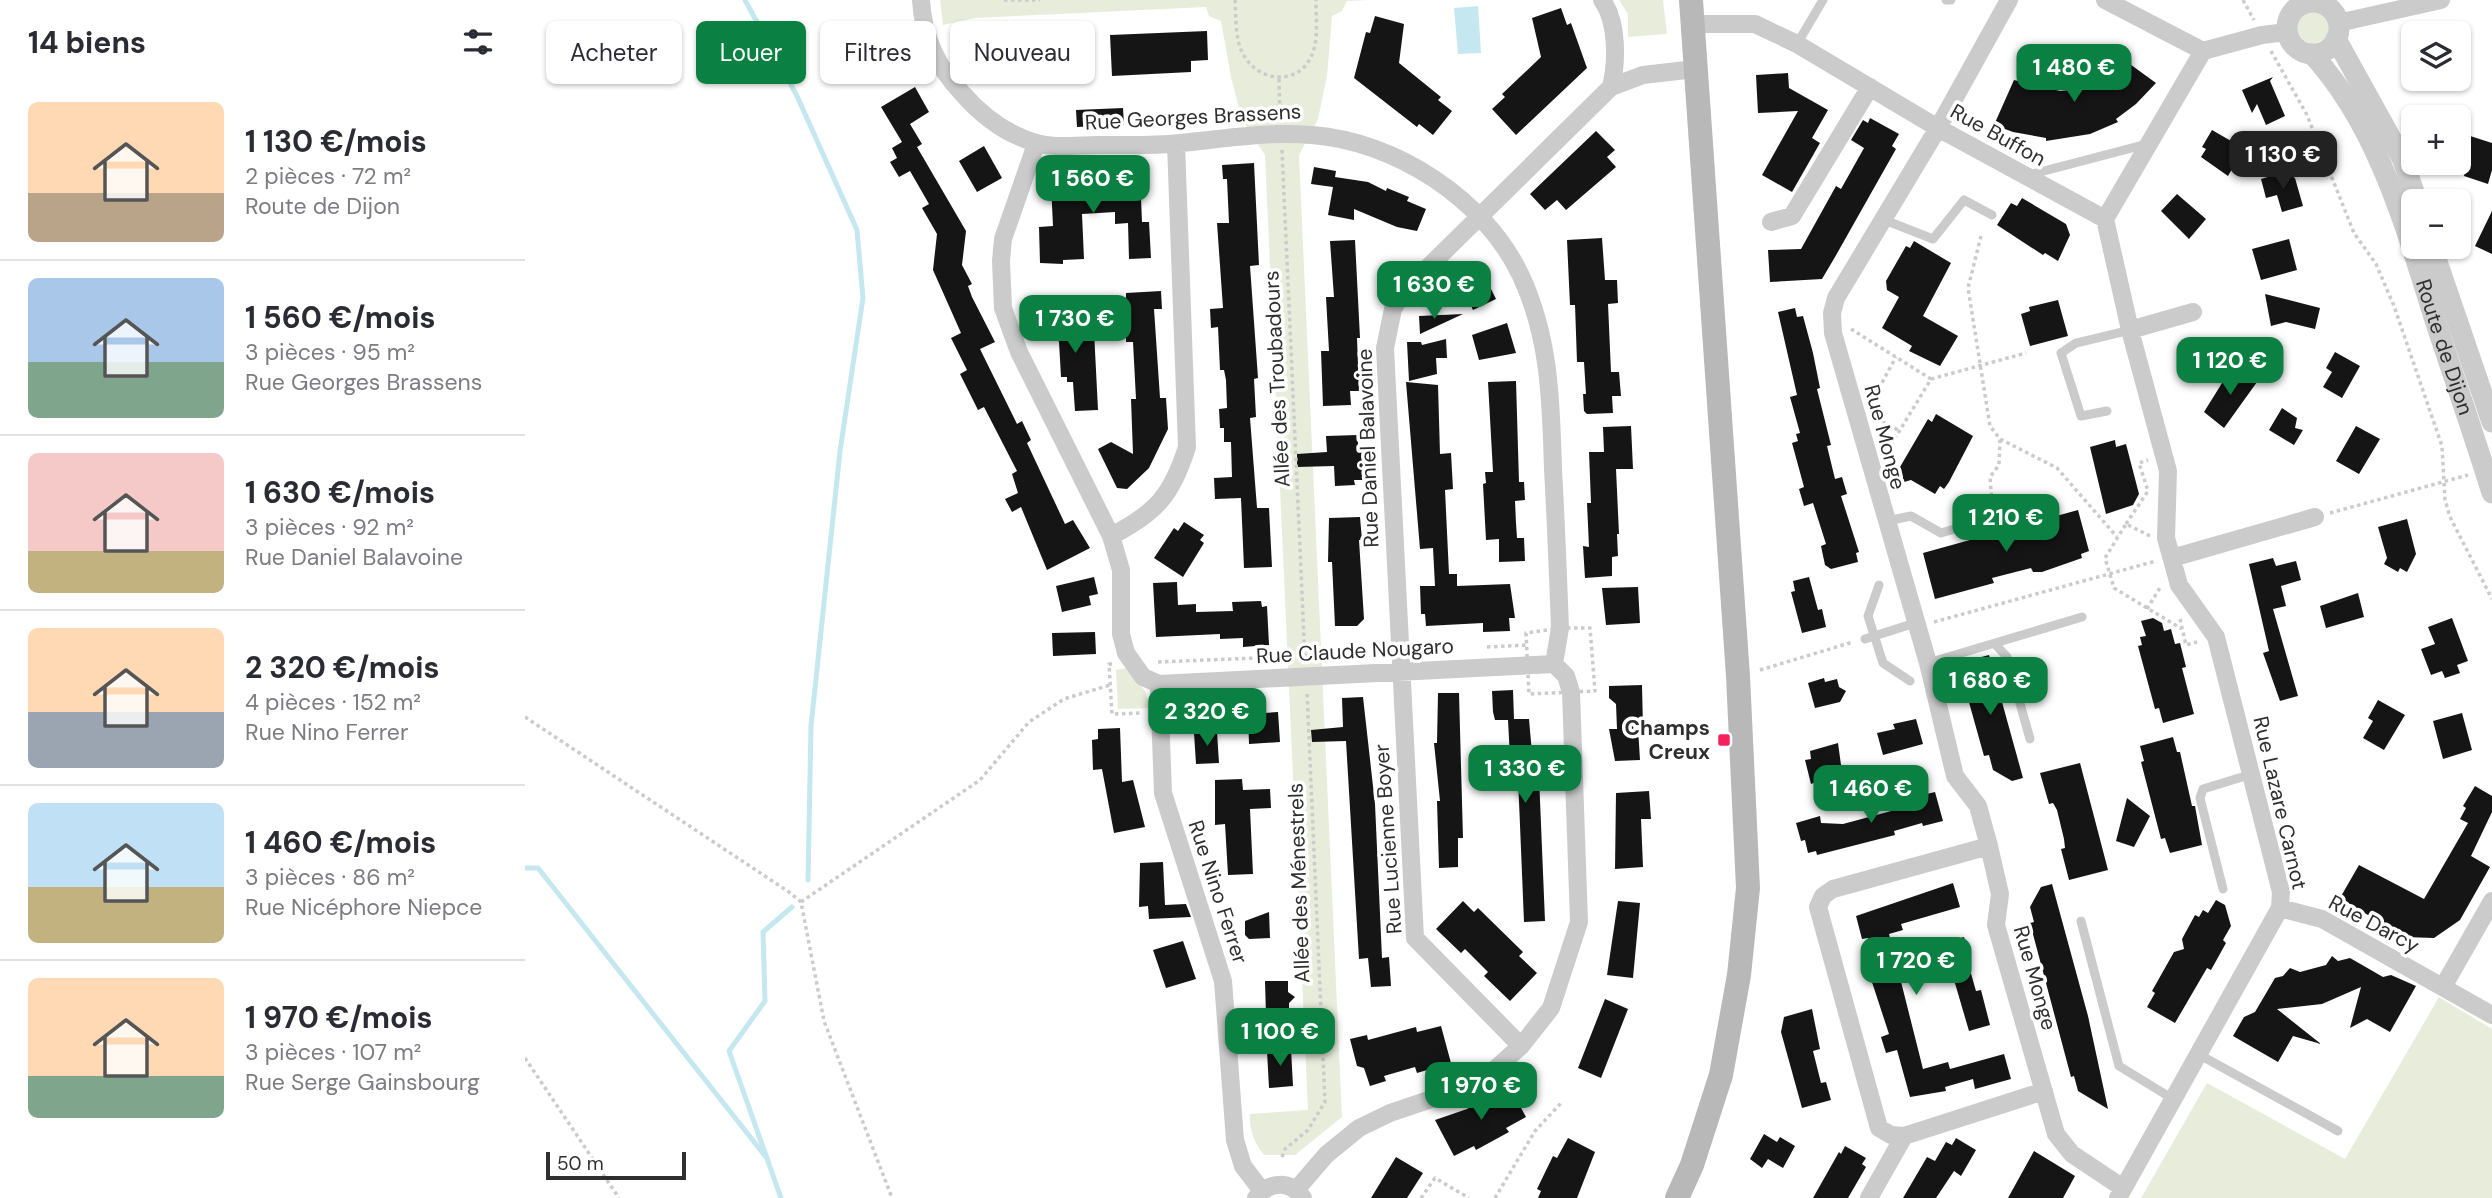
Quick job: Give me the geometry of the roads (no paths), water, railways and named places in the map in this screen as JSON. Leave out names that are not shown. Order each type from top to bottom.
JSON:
[{"type":"main road","points":[[1677,1198],[1692,1165],[1721,1075],[1744,933],[1748,888],[1738,676],[1691,12]]},
{"type":"street","name":"Rue Georges Brassens","points":[[921,0],[928,38],[949,80],[977,110],[1005,131],[1036,144],[1176,144],[1281,133],[1334,138],[1392,157],[1428,175],[1479,218],[1502,244],[1520,274],[1533,304],[1547,355],[1560,628],[1554,664]]},
{"type":"street","points":[[1602,0],[1610,16],[1616,65],[1611,87]]},
{"type":"street","name":"Rue Monge","points":[[2009,0],[1938,128],[1836,298],[1832,324],[1885,522],[1928,663],[1955,776],[1978,806],[2000,894],[1996,925],[2056,1134],[2072,1154],[2121,1193]]},
{"type":"street","points":[[2105,0],[2203,51],[2262,35],[2287,32],[2289,6],[2320,2],[2332,10],[2337,31],[2403,160],[2413,189]]},
{"type":"street","points":[[2312,54],[2327,50],[2337,31],[2441,0]]},
{"type":"street","name":"Rue Buffon","points":[[1691,12],[1755,24],[1797,44],[1938,128],[2105,219]]},
{"type":"street","name":"Route de Dijon","points":[[2287,32],[2296,48],[2312,54],[2326,70],[2348,104],[2395,196],[2492,493]]},
{"type":"street","points":[[2105,219],[2203,51]]},
{"type":"street","points":[[1611,87],[1643,75],[1695,69]]},
{"type":"street","name":"Rue Daniel Balavoine","points":[[1399,671],[1385,348],[1387,327],[1393,309],[1404,291],[1611,87]]},
{"type":"street","points":[[1771,222],[1792,216],[1870,88]]},
{"type":"street","points":[[1036,144],[1003,239],[1003,308],[1014,341],[1111,536],[1121,570],[1123,643],[1143,677],[1159,684]]},
{"type":"street","points":[[1111,536],[1133,525],[1163,501],[1174,484],[1187,447],[1176,144]]},
{"type":"street","name":"Rue Lazare Carnot","points":[[2105,219],[2130,330],[2168,471],[2166,538],[2179,584],[2216,637],[2281,892],[2280,908],[2121,1193]]},
{"type":"street","name":"Route de Dijon","points":[[2436,259],[2492,422]]},
{"type":"street","points":[[2130,330],[2193,312]]},
{"type":"street","points":[[2475,441],[2492,469]]},
{"type":"street","points":[[2172,558],[2315,517]]},
{"type":"street","points":[[1259,1194],[1276,1185],[1299,1194],[1326,1155],[1359,1128],[1390,1113],[1467,1087],[1492,1072],[1521,1046],[1551,1008],[1579,922],[1571,692],[1566,676],[1554,664]]},
{"type":"street","name":"Rue Claude Nougaro","points":[[1159,684],[1554,664]]},
{"type":"street","name":"Rue Lucienne Boyer","points":[[1399,671],[1415,938],[1521,1046]]},
{"type":"street","name":"Rue Nino Ferrer","points":[[1159,684],[1163,793],[1223,981],[1235,1140],[1243,1166],[1259,1194]]},
{"type":"street","points":[[1989,846],[1833,889],[1823,896],[1818,907],[1879,1128],[1891,1135],[1904,1136],[2044,1091]]},
{"type":"street","points":[[2443,987],[2492,901]]},
{"type":"street","name":"Rue Darcy","points":[[2280,908],[2322,919],[2492,1015]]},
{"type":"street","points":[[1869,1198],[1904,1136]]},
{"type":"lane","points":[[1797,44],[1823,0]]},
{"type":"lane","points":[[1946,0],[1951,0]]},
{"type":"lane","points":[[2025,176],[2149,144]]},
{"type":"lane","points":[[1882,219],[1933,239],[1964,201],[1992,215]]},
{"type":"lane","points":[[2107,411],[2081,416],[2061,353],[2076,343],[2130,330]]},
{"type":"lane","points":[[1885,522],[1911,516],[1941,533],[2049,501]]},
{"type":"lane","points":[[1879,585],[1868,616],[1870,637],[1883,663],[1910,681]]},
{"type":"lane","points":[[1928,663],[1996,645],[2082,617]]},
{"type":"lane","points":[[1870,637],[1915,623]]},
{"type":"lane","points":[[1996,645],[2007,657],[2031,739]]},
{"type":"lane","points":[[2224,889],[2200,798],[2203,789],[2252,774]]},
{"type":"lane","points":[[2081,921],[2119,1066],[2173,1099]]},
{"type":"lane","points":[[2198,1054],[2339,1130]]},
{"type":"water","points":[[1478,6],[1481,53],[1458,54],[1454,8]]},
{"type":"waterway","points":[[745,0],[797,96],[857,230],[863,298],[840,451],[811,726],[808,880]]},
{"type":"waterway","points":[[525,868],[538,868],[766,1157]]},
{"type":"waterway","points":[[781,1198],[729,1051],[765,1001],[763,932],[792,907]]},
{"type":"place","name":"Champs Creux","points":[[1724,740]]}]
